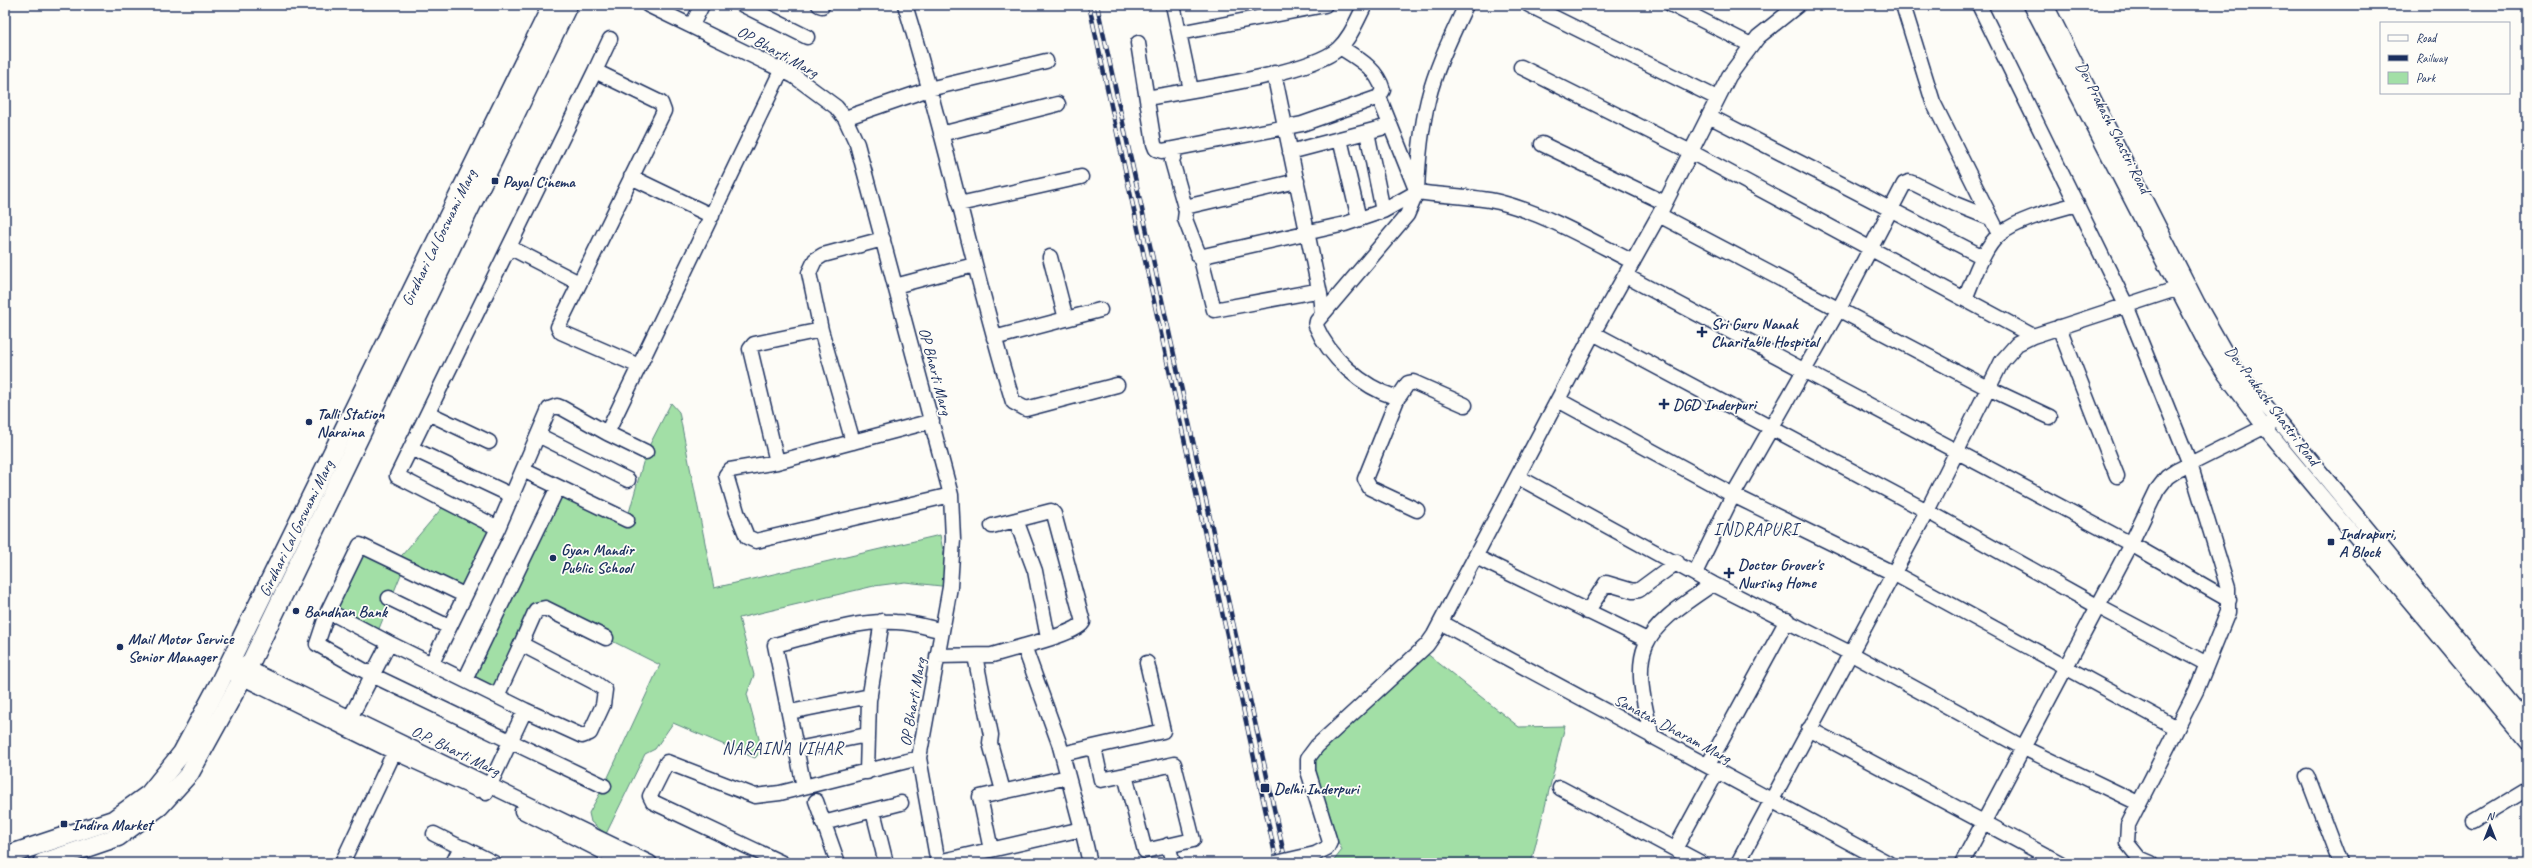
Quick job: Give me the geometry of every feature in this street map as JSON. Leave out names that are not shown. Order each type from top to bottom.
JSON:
[{"type":"main road","name":"Girdhari Lal Goswami Marg","points":[[5,856],[113,820],[149,794],[182,753],[229,664],[552,5]]},
{"type":"main road","name":"Girdhari Lal Goswami Marg","points":[[42,863],[118,837],[160,806],[190,773],[245,674],[568,5]]},
{"type":"street","name":"OP Bharti Marg","points":[[648,5],[782,69],[836,107],[845,118],[857,144],[951,495],[953,538],[950,586],[919,758],[938,863]]},
{"type":"street","points":[[692,25],[702,5]]},
{"type":"street","points":[[744,5],[807,37]]},
{"type":"street","points":[[905,5],[941,134],[974,265],[1013,402],[1021,408],[1026,409],[1117,385]]},
{"type":"street","points":[[1173,5],[1191,90]]},
{"type":"street","points":[[1179,33],[1326,5]]},
{"type":"street","points":[[1147,98],[1274,73],[1318,60],[1340,47],[1350,33],[1365,5]]},
{"type":"street","points":[[1398,397],[1390,395],[1360,380],[1344,365],[1316,326],[1322,315],[1407,215],[1417,192],[1418,170],[1428,101],[1441,63],[1466,5]]},
{"type":"street","points":[[1529,5],[1717,98]]},
{"type":"street","points":[[1672,5],[1751,46]]},
{"type":"street","points":[[1276,863],[1316,854],[1327,848],[1330,842],[1308,771],[1308,758],[1317,746],[1426,645],[1442,623],[1593,333],[1662,209],[1729,76],[1751,46],[1766,30],[1798,5]]},
{"type":"street","points":[[1903,5],[1933,102],[1990,218],[2000,234]]},
{"type":"street","points":[[1978,5],[2126,305],[2190,464],[2228,588],[2230,600],[2226,619],[2177,728],[2128,825],[2127,843],[2139,858],[2151,863]]},
{"type":"street","name":"Dev Prakash Shastri Road","points":[[2031,5],[2176,289],[2224,374],[2271,424],[2527,722]]},
{"type":"street","name":"Dev Prakash Shastri Road","points":[[2046,5],[2215,335],[2271,424],[2527,742]]},
{"type":"street","points":[[498,528],[398,478],[397,473],[411,448],[610,39]]},
{"type":"street","points":[[1138,43],[1156,149],[1162,152],[1285,128],[1316,120],[1380,97]]},
{"type":"street","points":[[1340,47],[1369,66],[1375,73],[1383,90],[1380,97],[1389,126],[1417,192]]},
{"type":"street","points":[[845,118],[929,89],[1046,61]]},
{"type":"street","points":[[1521,67],[1690,152],[1871,247],[2033,336]]},
{"type":"street","points":[[607,433],[782,69]]},
{"type":"street","points":[[595,70],[663,106],[664,111],[558,325],[559,330],[639,366]]},
{"type":"street","points":[[1274,73],[1290,152],[1309,233],[1320,294],[1322,315]]},
{"type":"street","points":[[941,134],[1058,104]]},
{"type":"street","points":[[1709,116],[1891,208],[1983,257]]},
{"type":"street","points":[[1290,152],[1389,126]]},
{"type":"street","points":[[1367,132],[1383,210]]},
{"type":"street","points":[[1340,139],[1359,219]]},
{"type":"street","points":[[1542,144],[1662,209],[1839,309],[1988,388],[2050,417]]},
{"type":"street","points":[[1176,149],[1172,161],[1185,207],[1185,219],[1199,257],[1214,310],[1316,291],[1320,294]]},
{"type":"street","points":[[631,177],[712,216]]},
{"type":"street","points":[[959,204],[1081,177]]},
{"type":"street","points":[[1185,207],[1297,181]]},
{"type":"street","points":[[1695,573],[1733,495],[1772,429],[1839,309],[1904,184],[1909,182],[1955,204],[1990,218]]},
{"type":"street","points":[[1199,257],[1309,233],[1359,219],[1383,210],[1417,192],[1497,202],[1518,207],[1550,220],[1633,262]]},
{"type":"street","points":[[1965,298],[1983,257],[2000,234],[2040,216],[2077,204]]},
{"type":"street","points":[[853,442],[821,330],[809,274],[815,260],[823,255],[883,239]]},
{"type":"street","points":[[509,247],[579,283]]},
{"type":"street","points":[[1050,256],[1066,319]]},
{"type":"street","points":[[896,286],[974,265]]},
{"type":"street","points":[[1626,276],[1804,372],[2131,544],[2230,600]]},
{"type":"street","points":[[1738,863],[1770,800],[1927,511],[2002,361],[2017,344],[2033,336],[2176,289]]},
{"type":"street","points":[[994,338],[1100,310]]},
{"type":"street","points":[[2059,327],[2117,476]]},
{"type":"street","points":[[777,462],[750,349],[754,344],[821,330]]},
{"type":"street","points":[[1593,333],[1927,511],[2097,606],[2207,664]]},
{"type":"street","points":[[1417,510],[1370,488],[1365,479],[1398,397],[1408,383],[1413,382],[1464,405]]},
{"type":"street","points":[[1558,400],[1733,495],[1893,573],[2066,669],[2177,728]]},
{"type":"street","points":[[432,663],[513,496],[549,409],[557,406],[646,452]]},
{"type":"street","points":[[428,413],[489,442]]},
{"type":"street","points":[[932,421],[777,462],[730,470],[726,473],[736,512],[751,540],[756,541],[951,495]]},
{"type":"street","points":[[1962,863],[2022,747],[2066,669],[2097,606],[2131,544],[2157,490],[2167,477],[2271,424]]},
{"type":"street","points":[[538,435],[628,480]]},
{"type":"street","points":[[411,448],[513,496]]},
{"type":"street","points":[[523,470],[627,520]]},
{"type":"street","points":[[1518,477],[1677,562],[1713,584],[1850,653],[2022,747],[2138,804]]},
{"type":"street","points":[[465,680],[558,487]]},
{"type":"street","points":[[937,656],[992,655],[1078,628],[1083,622],[1056,522],[1051,511],[992,526]]},
{"type":"street","points":[[1016,520],[1035,571],[1048,638]]},
{"type":"street","points":[[464,595],[360,545],[328,611],[317,644],[372,675],[511,740],[604,786]]},
{"type":"street","points":[[1476,557],[1586,612],[1647,640]]},
{"type":"street","points":[[1586,612],[1606,583],[1637,591],[1677,562]]},
{"type":"street","points":[[1652,737],[1640,674],[1647,640],[1660,622],[1672,611],[1713,584]]},
{"type":"street","points":[[389,598],[449,627]]},
{"type":"street","points":[[497,696],[536,610],[542,608],[606,638]]},
{"type":"street","points":[[328,611],[389,643],[525,710],[585,735],[590,733],[603,705],[604,690],[521,644]]},
{"type":"street","points":[[1675,850],[1713,767],[1787,620]]},
{"type":"street","points":[[867,772],[867,735],[870,696],[882,622]]},
{"type":"street","points":[[804,787],[790,712],[775,645],[861,624],[882,622],[899,622],[942,631]]},
{"type":"street","name":"Sanatan Dharam Marg","points":[[1442,623],[1652,737],[1713,767],[1770,800],[1888,863]]},
{"type":"street","points":[[350,718],[389,643]]},
{"type":"street","points":[[1024,646],[1062,754],[1090,863]]},
{"type":"street","points":[[975,656],[992,736],[990,744],[1003,791]]},
{"type":"street","points":[[1062,754],[1163,731],[1147,663]]},
{"type":"street","points":[[229,664],[245,674]]},
{"type":"street","name":"O.P. Bharti Marg","points":[[245,674],[350,718],[396,747]]},
{"type":"street","name":"O.P. Bharti Marg","points":[[245,674],[396,747],[488,789],[579,827],[629,860],[650,863]]},
{"type":"street","points":[[790,712],[870,696]]},
{"type":"street","points":[[488,789],[525,710]]},
{"type":"street","points":[[1809,729],[2060,863]]},
{"type":"street","points":[[797,749],[867,735]]},
{"type":"street","points":[[342,863],[396,747]]},
{"type":"street","points":[[1094,747],[1100,780],[1125,776],[1174,764],[1193,840],[1145,851],[1125,776]]},
{"type":"street","points":[[782,863],[653,802],[650,796],[667,762],[725,786],[755,796],[804,787],[919,758]]},
{"type":"street","points":[[2307,776],[2340,863]]},
{"type":"street","points":[[991,850],[980,797],[1068,777]]},
{"type":"street","points":[[1560,788],[1701,863]]},
{"type":"street","points":[[2474,821],[2527,789]]},
{"type":"street","points":[[816,800],[838,863]]},
{"type":"street","points":[[824,824],[900,803]]},
{"type":"street","points":[[873,811],[886,863]]},
{"type":"street","points":[[938,863],[1082,829]]},
{"type":"street","points":[[434,834],[494,863]]},
{"type":"street","points":[[1168,845],[1173,863]]},
{"type":"street","points":[[454,863],[462,848]]},
{"type":"green space","points":[[671,403],[679,412],[714,588],[940,535],[950,587],[905,582],[874,586],[739,618],[754,675],[747,694],[762,750],[755,758],[673,723],[655,749],[645,754],[606,834],[591,822],[589,813],[604,786],[660,665],[606,638],[541,609],[497,696],[465,680],[558,487],[627,520],[646,452]]},
{"type":"green space","points":[[447,502],[498,528],[464,595],[404,567],[376,636],[328,611],[358,545],[397,561]]},
{"type":"green space","points":[[1416,645],[1519,727],[1565,726],[1531,863],[1332,863],[1342,850],[1304,773],[1304,756]]},
{"type":"railway","points":[[1089,5],[1277,863]]},
{"type":"railway","points":[[1097,5],[1286,863]]},
{"type":"place","name":"Payal Cinema","points":[[495,181]]},
{"type":"place","name":"Sri Guru Nanak Charitable Hospital","points":[[1702,332]]},
{"type":"place","name":"DGD Inderpuri","points":[[1664,404]]},
{"type":"place","name":"Talli Station Naraina","points":[[309,422]]},
{"type":"place","name":"Indrapuri, A Block","points":[[2331,542]]},
{"type":"place","name":"Gyan Mandir Public School","points":[[553,558]]},
{"type":"place","name":"Doctor Grover's Nursing Home","points":[[1729,573]]},
{"type":"place","name":"Bandhan Bank","points":[[296,611]]},
{"type":"place","name":"Mail Motor Service Senior Manager","points":[[120,647]]},
{"type":"place","name":"Delhi Inderpuri","points":[[1265,788]]},
{"type":"place","name":"Indira Market","points":[[64,824]]},
{"type":"district","name":"INDRAPURI","points":[[1756,529]]},
{"type":"district","name":"NARAINA VIHAR","points":[[783,748]]}]
